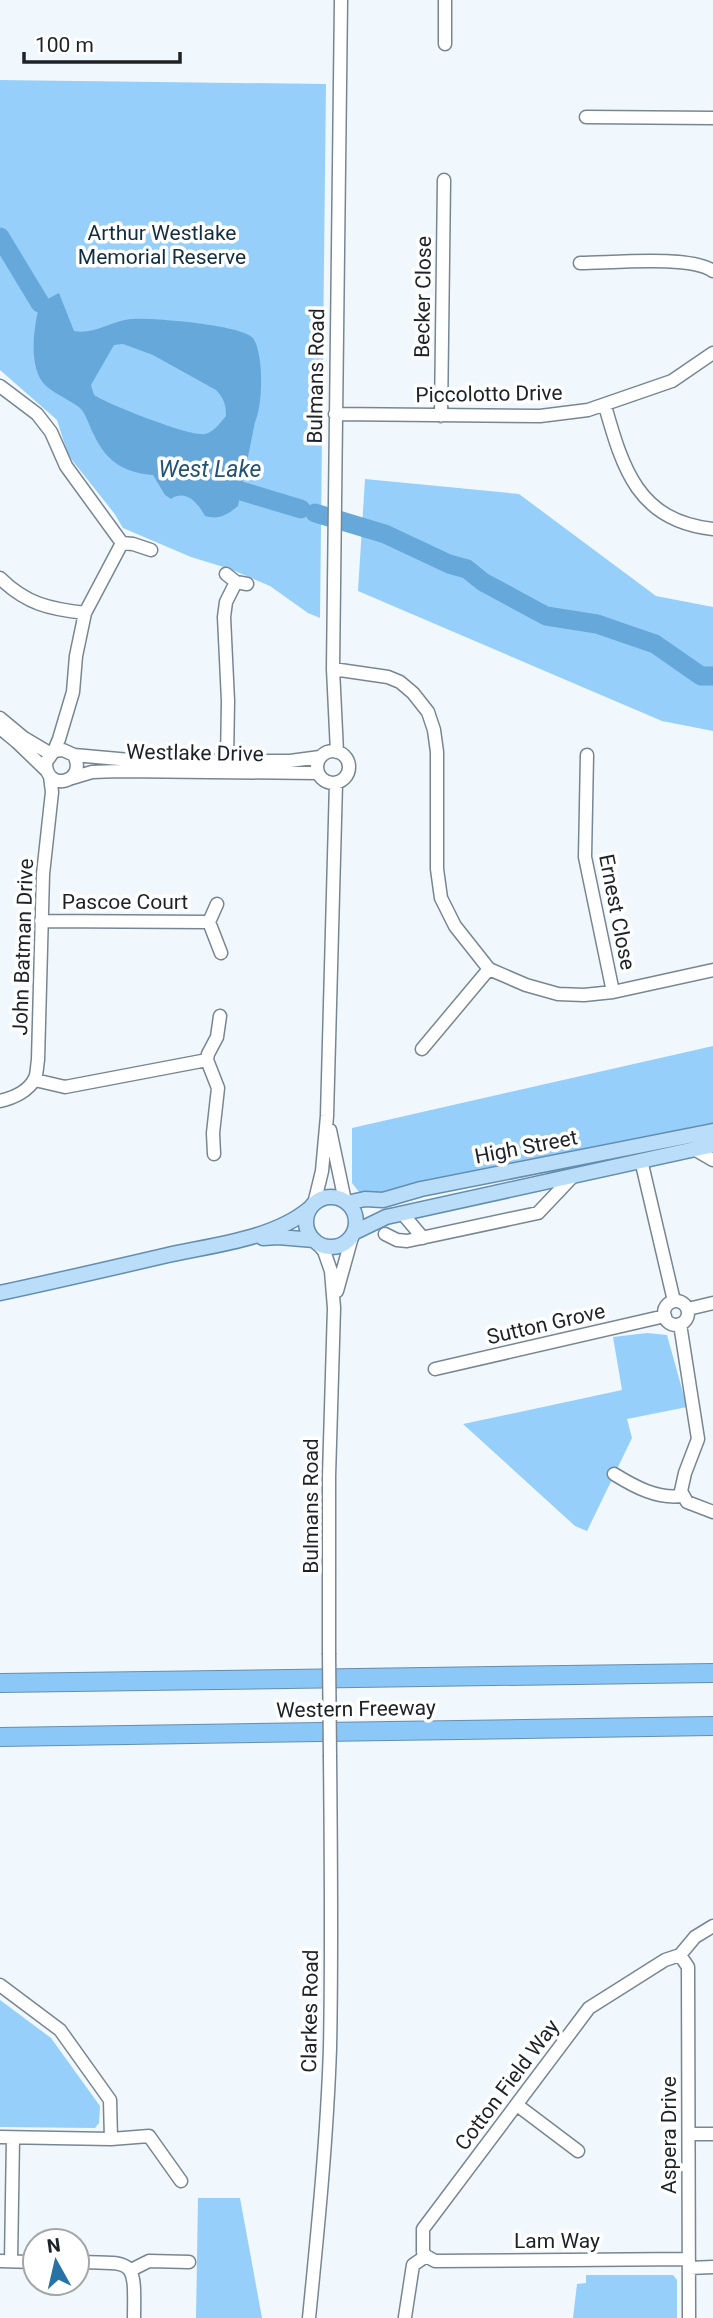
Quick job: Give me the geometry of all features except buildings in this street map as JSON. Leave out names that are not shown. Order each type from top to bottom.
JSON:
[{"type":"highway","name":"Western Freeway","points":[[0,1683],[713,1673]]},
{"type":"highway","name":"Western Freeway","points":[[0,1737],[713,1726]]},
{"type":"main road","name":"High Street","points":[[346,1202],[383,1200],[421,1189],[713,1131]]},
{"type":"main road","name":"High Street","points":[[353,1235],[372,1222],[402,1213],[713,1145]]},
{"type":"main road","points":[[0,1293],[279,1228],[294,1221],[325,1198],[339,1198],[346,1202],[356,1218],[353,1235],[339,1246],[324,1246],[315,1241],[278,1237],[236,1240]]},
{"type":"main road","points":[[312,1207],[306,1224],[315,1241]]},
{"type":"street","name":"Bulmans Road","points":[[337,752],[333,669],[341,0]]},
{"type":"street","points":[[445,0],[445,44]]},
{"type":"street","points":[[586,117],[713,118]]},
{"type":"street","name":"Becker Close","points":[[441,415],[444,180]]},
{"type":"street","points":[[580,263],[681,262],[708,267],[713,271]]},
{"type":"street","name":"Piccolotto Drive","points":[[335,414],[540,416],[588,410],[672,382],[713,353]]},
{"type":"street","points":[[0,386],[29,406],[51,432],[66,466],[122,543],[151,550]]},
{"type":"street","points":[[605,406],[618,452],[627,474],[641,495],[676,521],[713,529]]},
{"type":"street","points":[[48,774],[46,762],[53,752],[73,692],[76,656],[85,613],[122,543]]},
{"type":"street","points":[[0,578],[9,587],[39,604],[85,613]]},
{"type":"street","points":[[227,761],[228,701],[224,617],[226,602],[236,580]]},
{"type":"street","points":[[333,669],[388,677],[400,682],[428,712],[437,752],[437,869],[441,898],[455,926],[489,969],[526,985],[558,994],[584,995],[613,992],[713,970]]},
{"type":"street","points":[[0,728],[48,774],[59,781],[70,779],[77,767],[68,708]]},
{"type":"street","points":[[0,718],[24,738],[53,752],[63,750],[73,754]]},
{"type":"street","points":[[328,752],[337,752],[345,758],[349,768],[345,778],[336,783],[325,781],[318,773],[320,757],[328,752]]},
{"type":"street","name":"Westlake Drive","points":[[73,754],[141,761],[290,761],[320,757]]},
{"type":"street","name":"Ernest Close","points":[[587,755],[585,857],[613,992]]},
{"type":"street","name":"Westlake Drive","points":[[70,779],[92,772],[119,771],[318,773]]},
{"type":"street","name":"John Batman Drive","points":[[35,1080],[38,1060],[43,874],[52,792],[48,774]]},
{"type":"street","name":"John Batman Drive","points":[[50,816],[61,791],[70,779]]},
{"type":"street","points":[[312,1207],[322,1171],[327,1116],[336,783]]},
{"type":"street","name":"Pascoe Court","points":[[217,904],[209,922],[221,953]]},
{"type":"street","name":"Pascoe Court","points":[[41,921],[209,922]]},
{"type":"street","points":[[422,1049],[489,969]]},
{"type":"street","points":[[214,1154],[213,1133],[218,1088],[207,1060],[217,1037],[220,1016]]},
{"type":"street","points":[[0,1101],[23,1092],[35,1080],[65,1087],[207,1060]]},
{"type":"street","points":[[327,1116],[346,1202]]},
{"type":"street","points":[[694,1149],[713,1160]]},
{"type":"street","points":[[640,1160],[674,1301]]},
{"type":"street","points":[[385,1234],[407,1241],[538,1213],[574,1174]]},
{"type":"street","points":[[402,1213],[423,1238]]},
{"type":"street","name":"Bulmans Road","points":[[334,1308],[340,1276],[353,1235]]},
{"type":"street","name":"Bulmans Road","points":[[315,1241],[324,1251],[331,1271],[334,1308],[329,1476],[329,1704]]},
{"type":"street","points":[[674,1301],[684,1303],[688,1309],[687,1318],[680,1324],[673,1324],[665,1316],[666,1307],[674,1301]]},
{"type":"street","points":[[688,1309],[713,1303]]},
{"type":"street","name":"Sutton Grove","points":[[435,1369],[665,1316]]},
{"type":"street","points":[[680,1324],[698,1439],[681,1485],[682,1496]]},
{"type":"street","points":[[614,1474],[655,1494],[682,1496],[695,1506],[713,1512]]},
{"type":"street","name":"Clarkes Road","points":[[309,2318],[322,2181],[330,2050],[329,1704]]},
{"type":"street","name":"Cotton Field Way","points":[[405,2317],[413,2265],[426,2256],[423,2252],[423,2229],[589,2008],[665,1960],[680,1955],[695,1937],[713,1926]]},
{"type":"street","name":"Aspera Drive","points":[[680,1955],[688,1967],[689,2318]]},
{"type":"street","points":[[0,1985],[60,2030],[110,2100],[111,2139]]},
{"type":"street","points":[[517,2105],[578,2151]]},
{"type":"street","points":[[689,2134],[713,2134]]},
{"type":"street","points":[[6,2261],[6,2137],[111,2139],[149,2136],[181,2181]]},
{"type":"street","name":"Lam Way","points":[[426,2256],[435,2261],[689,2263],[713,2267]]},
{"type":"street","points":[[131,2270],[149,2261],[189,2262]]},
{"type":"street","points":[[91,2262],[118,2263],[131,2270],[135,2280],[134,2318]]},
{"type":"green space","name":"Arthur Westlake Memorial Reserve","points":[[0,80],[326,84],[320,618],[308,613],[270,586],[123,528],[68,455],[57,420],[0,370]]},
{"type":"green space","points":[[365,479],[519,494],[656,596],[713,607],[713,731],[662,721],[358,591]]},
{"type":"green space","points":[[713,1046],[713,1127],[375,1196],[359,1192],[352,1183],[352,1128]]},
{"type":"green space","points":[[647,1333],[667,1335],[687,1407],[627,1419],[632,1438],[587,1531],[575,1526],[463,1424],[622,1390],[613,1337]]},
{"type":"green space","points":[[0,2000],[51,2038],[100,2106],[99,2123],[95,2128],[0,2127]]},
{"type":"green space","points":[[198,2198],[240,2198],[262,2318],[196,2318]]},
{"type":"green space","points":[[586,2275],[673,2275],[677,2280],[677,2318],[573,2318],[577,2284],[586,2283]]},
{"type":"water","name":"West Lake","points":[[59,293],[74,331],[89,331],[131,319],[156,319],[232,329],[253,338],[261,367],[261,392],[238,506],[223,516],[205,516],[191,499],[176,496],[171,499],[165,495],[153,475],[133,472],[110,459],[99,444],[82,410],[46,386],[40,378],[36,369],[34,346],[40,303]],"holes":[[[123,344],[153,355],[219,393],[226,408],[226,416],[214,429],[205,434],[184,431],[132,413],[94,395],[91,385],[114,345]]]},
{"type":"waterway","points":[[0,237],[40,303]]},
{"type":"waterway","points":[[241,491],[301,509]]},
{"type":"waterway","points":[[315,513],[385,534],[449,564],[467,569],[483,582],[546,616],[597,624],[655,644],[701,676],[713,676]]}]
